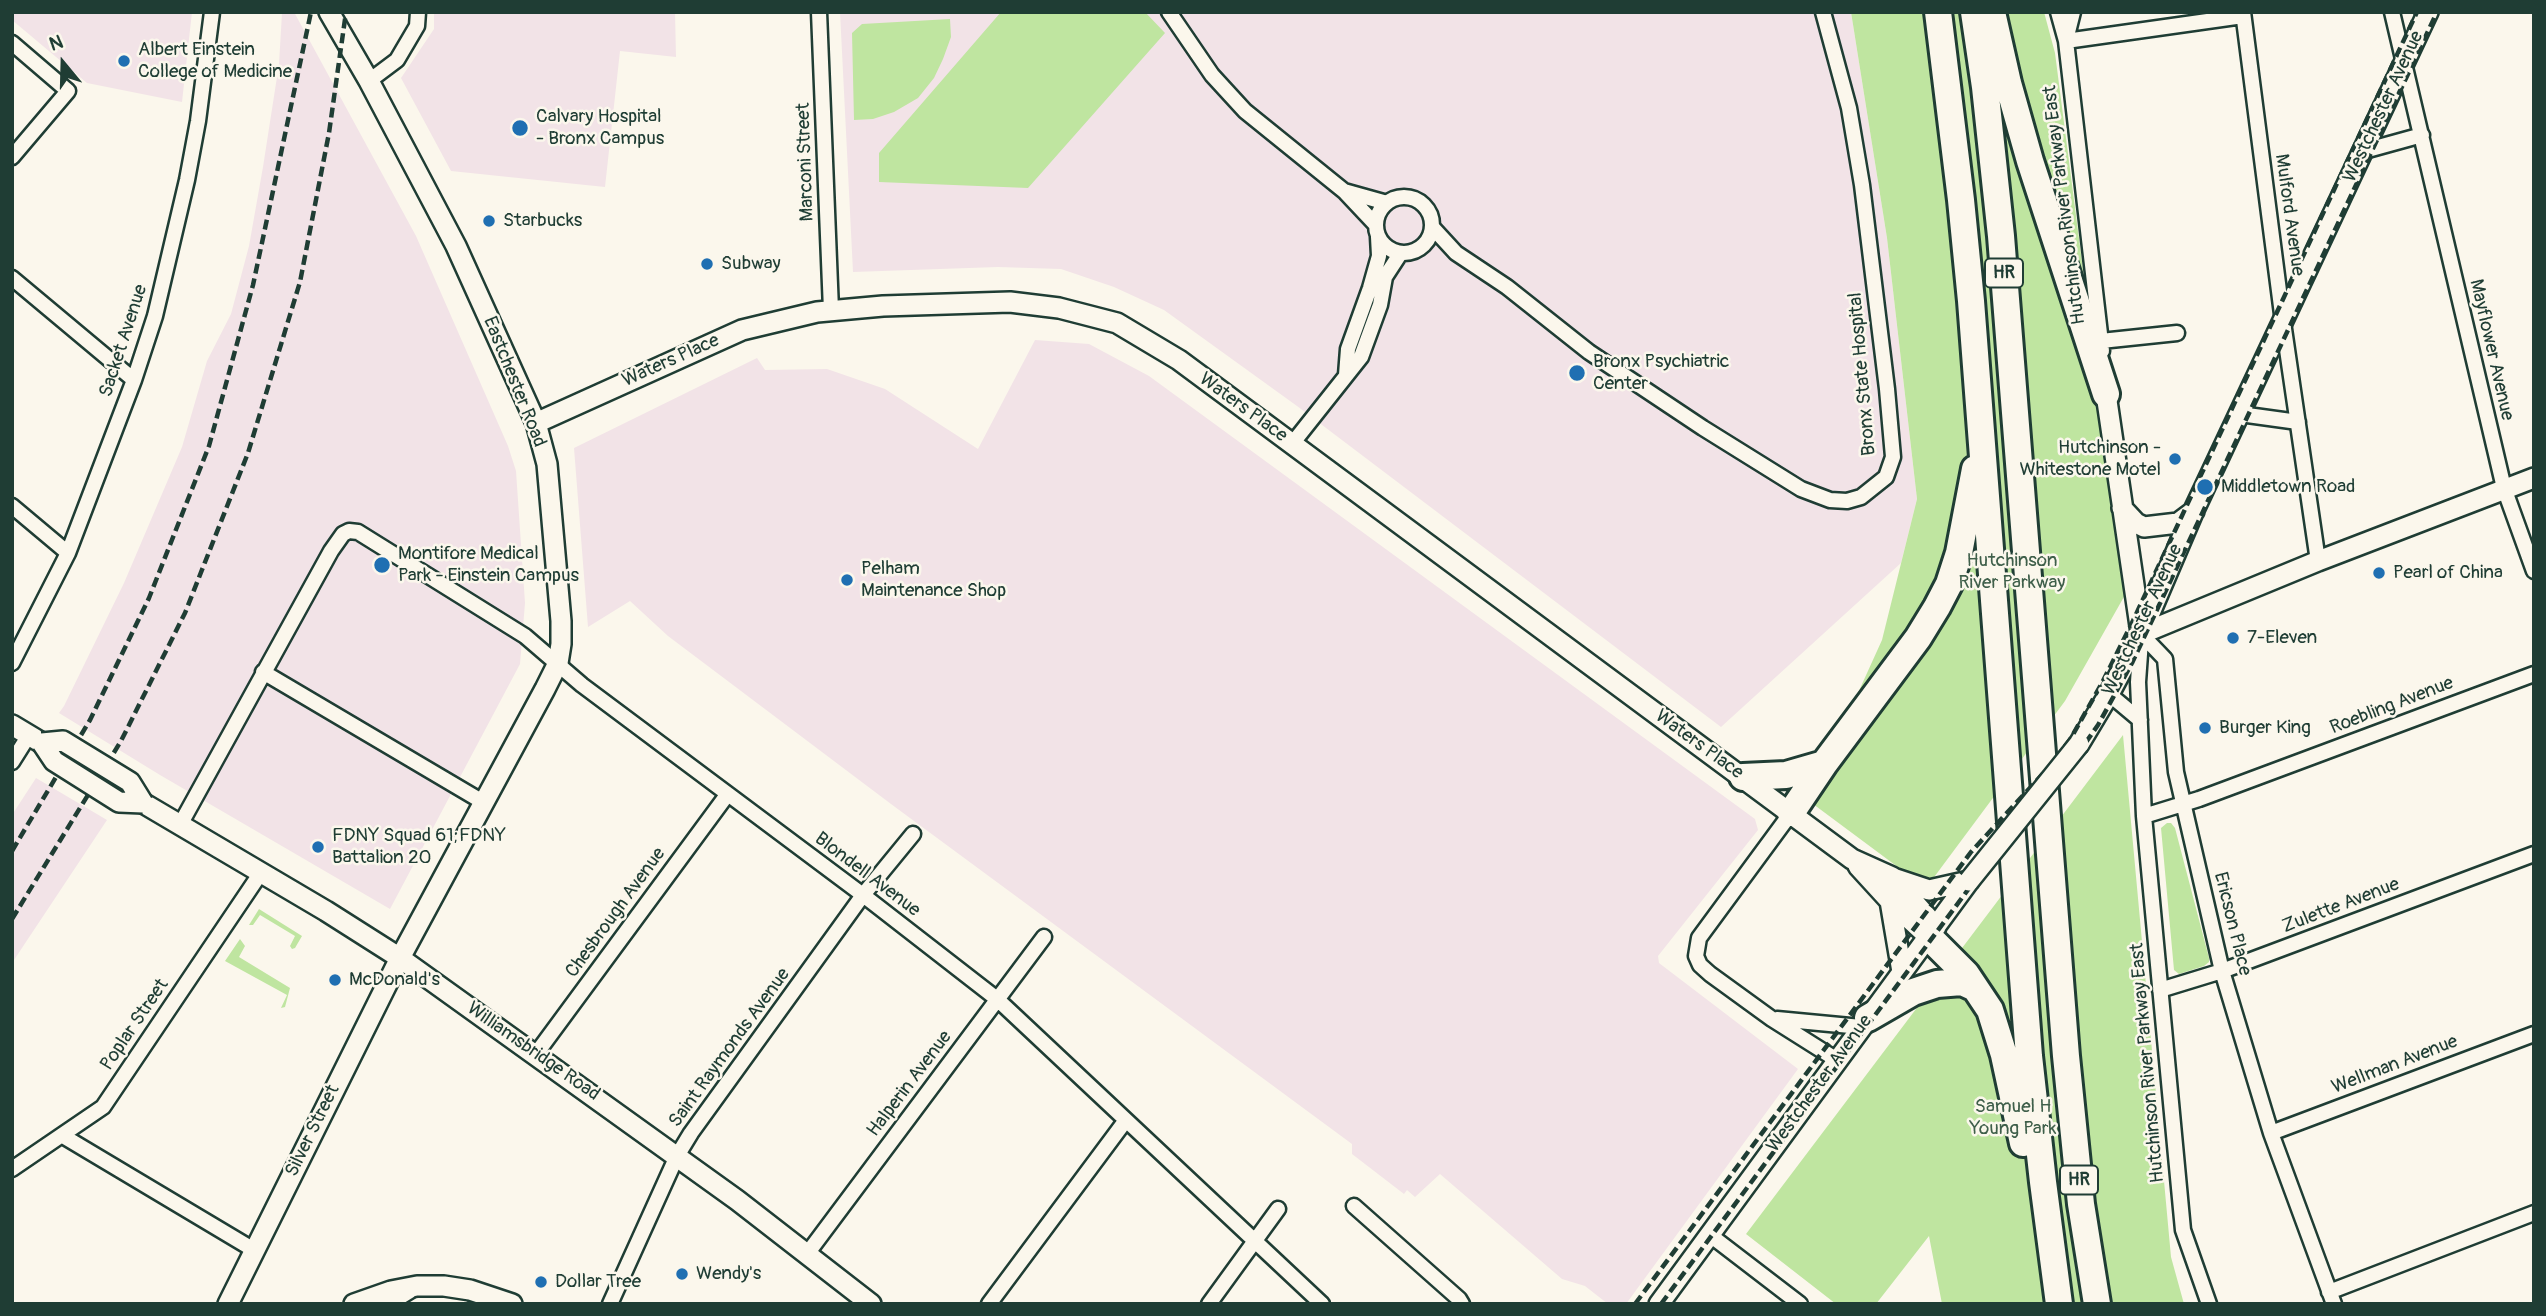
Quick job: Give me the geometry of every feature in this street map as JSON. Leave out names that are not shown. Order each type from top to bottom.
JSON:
[{"type":"highway","name":"HR","points":[[1938,12],[1961,201],[2028,1044],[2059,1304]]},
{"type":"highway","name":"HR","points":[[1974,12],[2001,236],[2066,1056],[2081,1204],[2097,1304]]},
{"type":"highway","points":[[1993,12],[2030,161],[2106,394]]},
{"type":"highway","points":[[1791,813],[1918,638],[1949,584],[1959,552],[1982,444]]},
{"type":"highway","points":[[1743,777],[1786,775],[1824,764]]},
{"type":"highway","points":[[1933,932],[1986,1002],[1994,1020],[2025,1153],[2049,1229]]},
{"type":"highway","points":[[1865,1022],[1913,992],[1937,984],[1962,982],[1975,988]]},
{"type":"main road","name":"Eastchester Road","points":[[329,12],[369,81],[456,246],[536,423],[548,478],[561,621],[558,663],[400,958]]},
{"type":"main road","name":"Westchester Avenue","points":[[1659,1304],[1969,881],[2079,744],[2146,639],[2194,510],[2428,12]]},
{"type":"main road","name":"Waters Place","points":[[536,423],[742,330],[793,316],[831,310],[1010,302],[1059,308],[1118,323],[1179,360],[1743,777],[1852,859],[1889,901],[1933,932]]},
{"type":"main road","points":[[2106,394],[2122,508],[2146,639],[2318,561],[2534,478]]},
{"type":"main road","points":[[2122,508],[2132,520],[2144,527],[2178,523],[2194,510]]},
{"type":"main road","name":"Williamsbridge Road","points":[[28,734],[63,741],[130,782],[142,803],[326,911],[400,958],[677,1156],[871,1304]]},
{"type":"main road","name":"Waters Place","points":[[1852,859],[1892,877],[1933,932]]},
{"type":"main road","points":[[1892,877],[1929,890],[1969,881]]},
{"type":"main road","points":[[1889,901],[1902,972]]},
{"type":"main road","name":"Silver Street","points":[[228,1304],[400,958]]},
{"type":"main road","points":[[354,1304],[383,1293],[417,1286],[470,1290],[512,1304]]},
{"type":"street","name":"Sacket Avenue","points":[[12,663],[68,553],[134,380],[155,316],[196,133],[212,12]]},
{"type":"street","points":[[369,81],[397,60],[417,26],[418,12]]},
{"type":"street","name":"Marconi Street","points":[[819,12],[831,310]]},
{"type":"street","points":[[1169,12],[1212,75],[1245,111],[1344,191],[1377,231],[1387,248],[1401,254],[1419,249],[1427,243],[1433,228],[1429,212],[1418,201],[1402,197],[1387,203],[1379,213],[1377,231],[1379,256],[1348,349],[1346,375]]},
{"type":"street","name":"Bronx State Hospital","points":[[1433,228],[1457,253],[1507,286],[1589,352],[1703,428],[1801,489],[1830,500],[1847,501],[1861,497],[1886,477],[1893,457],[1862,185],[1849,108],[1823,12]]},
{"type":"street","name":"Hutchinson River Parkway East","points":[[2058,12],[2066,41],[2106,394]]},
{"type":"street","points":[[2073,12],[2066,41],[2243,14]]},
{"type":"street","name":"Mayflower Avenue","points":[[2392,12],[2504,488],[2534,571]]},
{"type":"street","name":"Mulford Avenue","points":[[2243,14],[2283,323],[2318,561]]},
{"type":"street","points":[[12,43],[68,91],[12,157]]},
{"type":"street","points":[[2364,151],[2421,135]]},
{"type":"street","points":[[1344,191],[1387,203]]},
{"type":"street","name":"Bronx State Hospital","points":[[1419,249],[1457,253]]},
{"type":"street","points":[[1292,444],[1361,357],[1380,305],[1385,277],[1401,254]]},
{"type":"street","points":[[12,278],[134,380]]},
{"type":"street","points":[[2101,341],[2177,333]]},
{"type":"street","points":[[2240,414],[2298,422]]},
{"type":"street","points":[[12,506],[68,553]]},
{"type":"street","name":"Blondell Avenue","points":[[263,672],[339,538],[349,531],[367,536],[525,636],[582,685],[997,999],[1322,1304]]},
{"type":"street","points":[[2144,816],[2138,682],[2146,639]]},
{"type":"street","name":"Ericson Place","points":[[2146,639],[2165,659],[2176,772],[2222,971],[2271,1133],[2332,1298]]},
{"type":"street","points":[[180,825],[263,672],[483,802]]},
{"type":"street","name":"Roebling Avenue","points":[[2144,816],[2534,674]]},
{"type":"street","points":[[2109,694],[2140,720]]},
{"type":"street","points":[[12,762],[28,734]]},
{"type":"street","name":"Chesbrough Avenue","points":[[536,1054],[727,795]]},
{"type":"street","points":[[1791,813],[1699,938],[1696,956],[1700,965],[1710,974],[1772,1019],[1837,1060]]},
{"type":"street","name":"Hutchinson River Parkway East","points":[[2144,816],[2183,1230],[2208,1303]]},
{"type":"street","name":"Saint Raymonds Avenue","points":[[610,1304],[677,1156],[863,895],[913,834]]},
{"type":"street","name":"Zulette Avenue","points":[[2160,990],[2222,971],[2534,854]]},
{"type":"street","name":"Poplar Street","points":[[12,1170],[103,1107],[260,874]]},
{"type":"street","name":"Halperin Avenue","points":[[807,1254],[1044,937]]},
{"type":"street","points":[[1772,1019],[1865,1022]]},
{"type":"street","name":"Wellman Avenue","points":[[2271,1133],[2534,1034]]},
{"type":"street","points":[[989,1304],[1126,1120]]},
{"type":"street","points":[[63,1136],[254,1250]]},
{"type":"street","points":[[1354,1206],[1462,1304]]},
{"type":"street","points":[[1209,1304],[1278,1209]]},
{"type":"street","points":[[2332,1298],[2534,1213]]},
{"type":"street","points":[[1710,1235],[1800,1304]]},
{"type":"street","points":[[389,1304],[417,1286]]},
{"type":"shaded area","name":"Albert Einstein College of Medicine","points":[[12,12],[192,12],[182,102],[87,83],[12,20]]},
{"type":"shaded area","name":"Montifore Medical Park - Einstein Campus","points":[[294,12],[416,236],[508,446],[516,471],[525,603],[520,664],[390,909],[59,713],[124,583],[182,447],[207,361],[231,314],[249,246],[263,167],[279,64],[282,13]]},
{"type":"shaded area","name":"Calvary Hospital - Bronx Campus","points":[[434,12],[675,12],[676,57],[620,51],[605,187],[451,171],[401,78],[434,29]]},
{"type":"shaded area","name":"Bronx Psychiatric Center","points":[[840,12],[1851,12],[1887,238],[1917,499],[1901,563],[1721,727],[1297,406],[1164,310],[1114,287],[1061,269],[998,267],[853,272]]},
{"type":"shaded area","points":[[1035,340],[1089,344],[1149,376],[1755,819],[1758,830],[1658,956],[1659,963],[1798,1069],[1626,1304],[1608,1304],[1585,1286],[1562,1279],[1440,1174],[1415,1197],[1407,1190],[1404,1194],[1352,1154],[1352,1144],[891,804],[668,636],[630,601],[588,627],[574,448],[757,358],[765,370],[827,369],[885,389],[978,449]]},
{"type":"shaded area","points":[[36,778],[107,820],[12,963],[12,815]]},
{"type":"green space","points":[[1001,12],[1145,12],[1165,33],[1028,188],[879,182],[879,153]]},
{"type":"green space","name":"Hutchinson River Parkway","points":[[1851,12],[2044,12],[2055,53],[2125,595],[2065,701],[1926,888],[1809,801],[1882,640],[1917,499],[1887,238]]},
{"type":"green space","points":[[950,19],[951,37],[943,59],[934,78],[918,98],[894,112],[873,119],[854,120],[852,33],[862,24]]},
{"type":"green space","name":"Samuel H Young Park","points":[[2123,735],[2171,1257],[2184,1304],[1942,1304],[1929,1236],[1876,1304],[1836,1304],[1746,1234]]},
{"type":"green space","points":[[2171,823],[2175,828],[2209,958],[2209,962],[2204,966],[2179,974],[2174,970],[2161,828]]},
{"type":"green space","points":[[259,909],[302,936],[295,948],[290,946],[295,936],[260,915],[253,925],[249,925]]},
{"type":"green space","points":[[240,939],[245,946],[239,957],[290,988],[285,1007],[281,1008],[287,995],[225,961]]},
{"type":"railway","points":[[12,851],[90,720],[149,598],[209,446],[253,285],[311,12]]},
{"type":"railway","points":[[12,919],[121,741],[185,613],[248,453],[300,282],[329,133],[346,12]]},
{"type":"railway","points":[[1635,1304],[1971,852],[2050,766],[2071,738],[2131,625],[2417,12]]},
{"type":"railway","points":[[2051,792],[2098,725],[2132,663],[2437,12]]},
{"type":"railway","points":[[1661,1304],[2053,775]]},
{"type":"place","name":"Albert Einstein College of Medicine","points":[[124,61]]},
{"type":"place","name":"Calvary Hospital - Bronx Campus","points":[[520,128]]},
{"type":"place","name":"Starbucks","points":[[489,221]]},
{"type":"place","name":"Subway","points":[[707,264]]},
{"type":"place","name":"Bronx Psychiatric Center","points":[[1577,373]]},
{"type":"place","name":"Hutchinson - Whitestone Motel","points":[[2175,459]]},
{"type":"place","name":"Middletown Road","points":[[2205,487]]},
{"type":"place","name":"Montifore Medical Park - Einstein Campus","points":[[382,565]]},
{"type":"place","name":"Pearl of China","points":[[2379,573]]},
{"type":"place","name":"Pelham Maintenance Shop","points":[[847,580]]},
{"type":"place","name":"7-Eleven","points":[[2233,638]]},
{"type":"place","name":"Burger King","points":[[2205,728]]},
{"type":"place","name":"FDNY Squad 61;FDNY Battalion 20","points":[[318,847]]},
{"type":"place","name":"McDonald's","points":[[335,980]]},
{"type":"place","name":"Wendy's","points":[[682,1274]]},
{"type":"place","name":"Dollar Tree","points":[[541,1282]]}]
